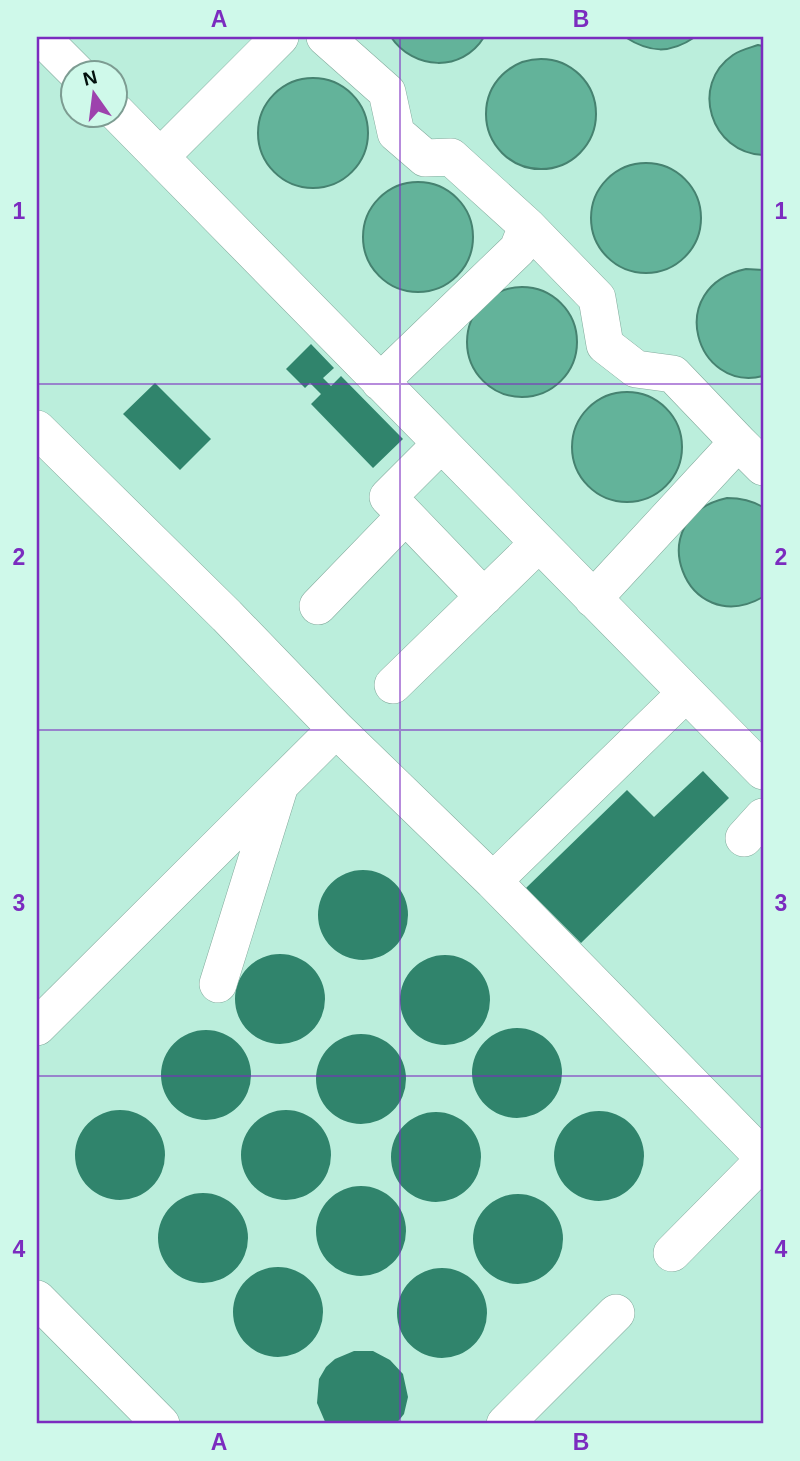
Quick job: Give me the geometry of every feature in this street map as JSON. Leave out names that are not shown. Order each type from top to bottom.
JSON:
[{"type":"lane","points":[[41,37],[64,60]]},
{"type":"lane","points":[[160,157],[280,37]]},
{"type":"lane","points":[[325,37],[387,92],[396,133],[425,158],[451,158],[527,226],[597,298],[605,345],[636,369],[673,374],[750,454],[593,599]]},
{"type":"lane","points":[[130,126],[763,772]]},
{"type":"lane","points":[[380,382],[518,250],[527,226]]},
{"type":"lane","points":[[37,430],[228,616],[336,729],[493,881],[763,1159],[672,1253]]},
{"type":"lane","points":[[318,606],[397,507],[442,444]]},
{"type":"lane","points":[[397,507],[484,597]]},
{"type":"lane","points":[[393,685],[538,543]]},
{"type":"lane","points":[[493,881],[686,693]]},
{"type":"lane","points":[[37,1027],[336,729]]},
{"type":"lane","points":[[218,984],[281,784]]},
{"type":"lane","points":[[38,1309],[161,1424]]},
{"type":"lane","points":[[505,1424],[616,1313]]},
{"type":"shaded area","points":[[37,37],[763,37],[763,1424],[37,1424]]},
{"type":"shaded area","points":[[391,37],[484,37],[475,49],[463,57],[451,62],[437,63],[412,56],[400,48]]},
{"type":"shaded area","points":[[625,37],[695,37],[668,49],[652,49]]},
{"type":"shaded area","points":[[758,45],[763,46],[763,155],[745,151],[730,143],[712,116],[709,99],[712,83],[720,68],[736,53]]},
{"type":"shaded area","points":[[541,59],[562,64],[580,75],[591,93],[596,114],[591,135],[580,153],[562,164],[541,169],[520,164],[502,153],[491,135],[486,114],[491,93],[502,75],[520,64]]},
{"type":"shaded area","points":[[313,78],[334,83],[352,94],[363,112],[368,133],[363,154],[352,172],[334,183],[313,188],[292,183],[274,172],[263,154],[258,133],[263,112],[274,94],[292,83]]},
{"type":"shaded area","points":[[646,163],[667,168],[685,179],[696,197],[701,218],[696,239],[685,257],[667,268],[646,273],[625,268],[607,257],[596,239],[591,218],[596,197],[607,179],[625,168]]},
{"type":"shaded area","points":[[418,182],[439,187],[457,198],[468,216],[473,237],[468,258],[457,276],[439,287],[418,292],[397,287],[379,276],[368,258],[363,237],[368,216],[379,198],[397,187]]},
{"type":"shaded area","points":[[746,269],[763,270],[763,376],[740,377],[720,369],[706,354],[698,336],[697,315],[704,296],[720,279]]},
{"type":"shaded area","points":[[522,287],[543,292],[561,303],[572,321],[577,342],[572,363],[561,381],[543,392],[522,397],[501,392],[483,381],[472,363],[467,342],[472,321],[483,303],[501,292]]},
{"type":"shaded area","points":[[627,392],[648,397],[666,408],[677,426],[682,447],[677,468],[666,486],[648,497],[627,502],[606,497],[588,486],[577,468],[572,447],[577,426],[588,408],[606,397]]},
{"type":"shaded area","points":[[727,498],[746,500],[763,507],[763,597],[736,606],[712,603],[694,590],[683,571],[679,549],[684,528],[700,510]]},
{"type":"building","points":[[311,344],[334,368],[323,378],[331,386],[341,376],[403,439],[373,468],[311,404],[321,394],[310,383],[305,388],[286,369]]},
{"type":"building","points":[[155,383],[211,439],[180,470],[123,414]]},
{"type":"building","points":[[703,771],[729,798],[581,943],[526,888],[627,790],[654,817]]},
{"type":"building","points":[[363,870],[380,873],[395,883],[405,898],[408,915],[405,932],[395,947],[380,957],[363,960],[346,957],[331,947],[321,932],[318,915],[321,898],[331,883],[346,873]]},
{"type":"building","points":[[280,954],[297,957],[312,967],[322,982],[325,999],[322,1016],[312,1031],[297,1041],[280,1044],[263,1041],[248,1031],[238,1016],[235,999],[238,982],[248,967],[263,957]]},
{"type":"building","points":[[445,955],[462,958],[477,968],[487,983],[490,1000],[487,1017],[477,1032],[462,1042],[445,1045],[428,1042],[413,1032],[403,1017],[400,1000],[403,983],[413,968],[428,958]]},
{"type":"building","points":[[517,1028],[534,1031],[549,1041],[559,1056],[562,1073],[559,1090],[549,1105],[534,1115],[517,1118],[500,1115],[485,1105],[475,1090],[472,1073],[475,1056],[485,1041],[500,1031]]},
{"type":"building","points":[[206,1030],[223,1033],[238,1043],[248,1058],[251,1075],[248,1092],[238,1107],[223,1117],[206,1120],[189,1117],[174,1107],[164,1092],[161,1075],[164,1058],[174,1043],[189,1033]]},
{"type":"building","points":[[361,1034],[378,1037],[393,1047],[403,1062],[406,1079],[403,1096],[393,1111],[378,1121],[361,1124],[344,1121],[329,1111],[319,1096],[316,1079],[319,1062],[329,1047],[344,1037]]},
{"type":"building","points":[[120,1110],[137,1113],[152,1123],[162,1138],[165,1155],[162,1172],[152,1187],[137,1197],[120,1200],[103,1197],[88,1187],[78,1172],[75,1155],[78,1138],[88,1123],[103,1113]]},
{"type":"building","points":[[286,1110],[303,1113],[318,1123],[328,1138],[331,1155],[328,1172],[318,1187],[303,1197],[286,1200],[269,1197],[254,1187],[244,1172],[241,1155],[244,1138],[254,1123],[269,1113]]},
{"type":"building","points":[[599,1111],[616,1114],[631,1124],[641,1139],[644,1156],[641,1173],[631,1188],[616,1198],[599,1201],[582,1198],[567,1188],[557,1173],[554,1156],[557,1139],[567,1124],[582,1114]]},
{"type":"building","points":[[436,1112],[453,1115],[468,1125],[478,1140],[481,1157],[478,1174],[468,1189],[453,1199],[436,1202],[419,1199],[404,1189],[394,1174],[391,1157],[394,1140],[404,1125],[419,1115]]},
{"type":"building","points":[[361,1186],[378,1189],[393,1199],[403,1214],[406,1231],[403,1248],[393,1263],[378,1273],[361,1276],[344,1273],[329,1263],[319,1248],[316,1231],[319,1214],[329,1199],[344,1189]]},
{"type":"building","points":[[203,1193],[220,1196],[235,1206],[245,1221],[248,1238],[245,1255],[235,1270],[220,1280],[203,1283],[186,1280],[171,1270],[161,1255],[158,1238],[161,1221],[171,1206],[186,1196]]},
{"type":"building","points":[[518,1194],[535,1197],[550,1207],[560,1222],[563,1239],[560,1256],[550,1271],[535,1281],[518,1284],[501,1281],[486,1271],[476,1256],[473,1239],[476,1222],[486,1207],[501,1197]]},
{"type":"building","points":[[278,1267],[295,1270],[310,1280],[320,1295],[323,1312],[320,1329],[310,1344],[295,1354],[278,1357],[261,1354],[246,1344],[236,1329],[233,1312],[236,1295],[246,1280],[261,1270]]},
{"type":"building","points":[[442,1268],[459,1271],[474,1281],[484,1296],[487,1313],[484,1330],[474,1345],[459,1355],[442,1358],[425,1355],[410,1345],[400,1330],[397,1313],[400,1296],[410,1281],[425,1271]]},
{"type":"building","points":[[354,1351],[373,1351],[390,1360],[403,1374],[408,1397],[404,1414],[396,1424],[326,1424],[317,1403],[319,1379],[335,1359]]}]
